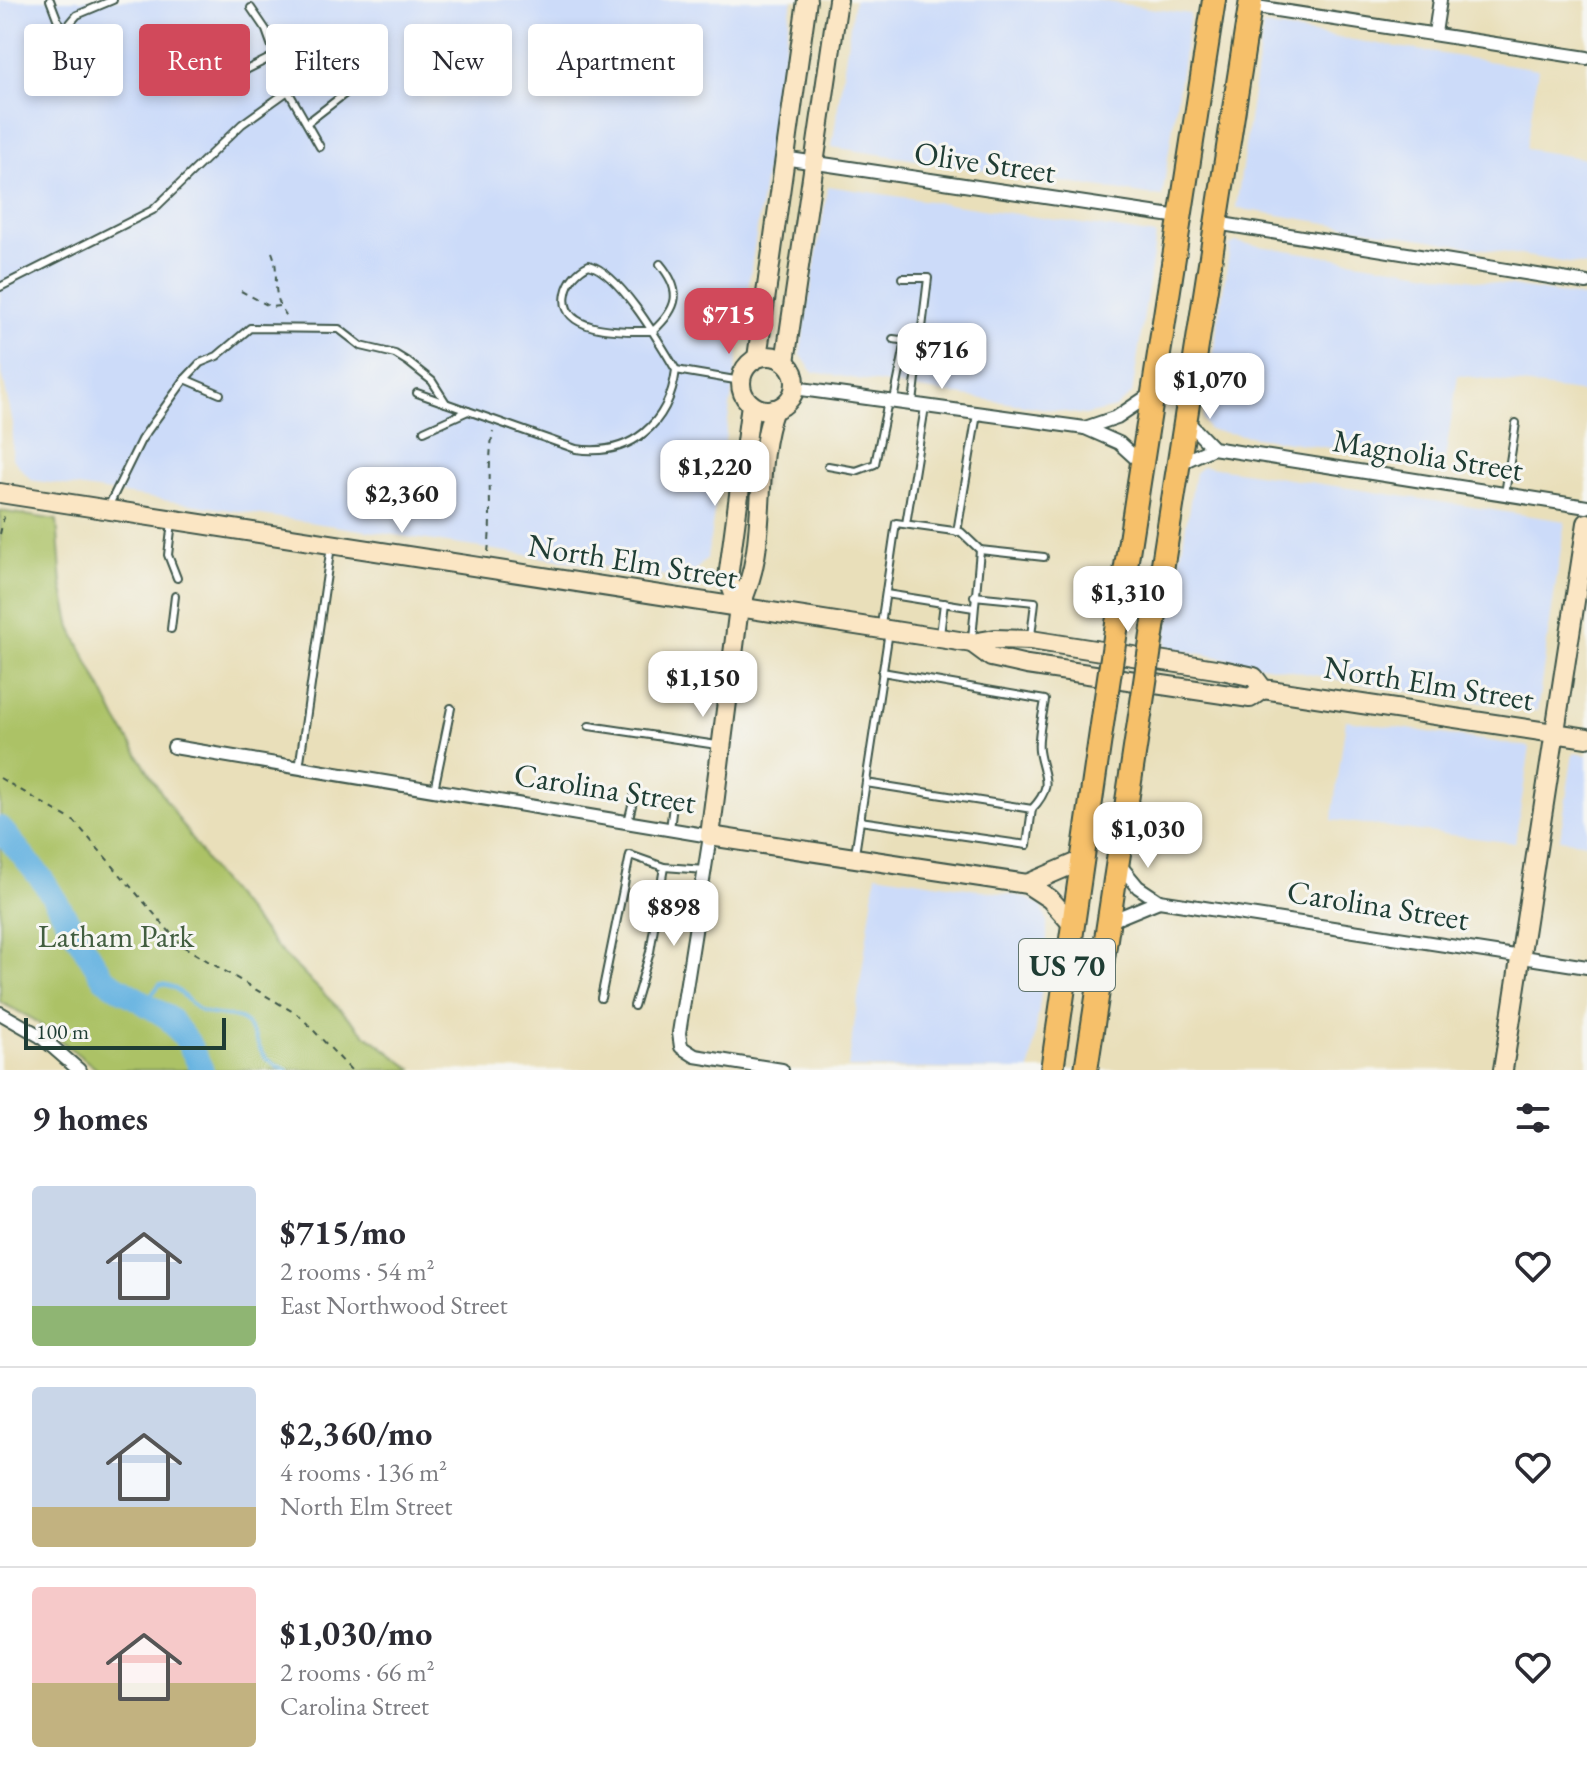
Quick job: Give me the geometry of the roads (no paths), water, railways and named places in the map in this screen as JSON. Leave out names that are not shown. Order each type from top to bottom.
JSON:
[{"type":"highway","name":"US 70","points":[[1052,1070],[1151,394],[1214,0]]},
{"type":"highway","name":"US 70","points":[[1086,1070],[1183,417],[1251,3]]},
{"type":"street","points":[[757,358],[807,0]]},
{"type":"street","points":[[785,362],[838,0]]},
{"type":"street","points":[[1435,33],[1440,0]]},
{"type":"street","points":[[1251,3],[1587,58]]},
{"type":"street","name":"Olive Street","points":[[783,158],[1179,217]]},
{"type":"street","points":[[1216,223],[1587,283]]},
{"type":"street","points":[[770,356],[785,362],[794,374],[794,388],[789,400],[774,409],[762,409],[751,404],[744,395],[741,381],[747,367],[757,358],[770,356]]},
{"type":"street","points":[[794,388],[1085,428],[1119,443],[1141,463]]},
{"type":"street","points":[[1085,428],[1117,417],[1151,394]]},
{"type":"street","points":[[739,607],[728,578],[751,404]]},
{"type":"street","points":[[774,409],[767,437],[752,582],[739,607],[710,836],[679,1033],[684,1051],[782,1070]]},
{"type":"street","points":[[1176,466],[1213,448],[1183,417]]},
{"type":"street","name":"Magnolia Street","points":[[1213,448],[1587,507]]},
{"type":"street","name":"North Elm Street","points":[[4,494],[972,643],[995,639],[1031,640],[1222,670],[1254,677],[1263,689]]},
{"type":"street","points":[[1503,1070],[1587,523]]},
{"type":"street","name":"North Elm Street","points":[[972,643],[991,657],[1003,660],[1170,689],[1250,698],[1263,689],[1587,738]]},
{"type":"street","name":"Carolina Street","points":[[174,747],[710,836],[1027,884],[1050,899],[1073,925]]},
{"type":"street","points":[[1027,884],[1083,860]]},
{"type":"street","points":[[1118,862],[1138,887],[1159,901]]},
{"type":"street","points":[[1108,922],[1159,901]]},
{"type":"street","name":"Carolina Street","points":[[1159,901],[1587,967]]},
{"type":"street","points":[[0,1013],[40,1036],[79,1070]]},
{"type":"lane","points":[[50,0],[58,21],[68,34],[70,21],[77,15],[113,0]]},
{"type":"lane","points":[[251,8],[266,36]]},
{"type":"lane","points":[[0,287],[153,210],[242,124],[281,96]]},
{"type":"lane","points":[[291,96],[320,147]]},
{"type":"lane","points":[[307,123],[342,96]]},
{"type":"lane","points":[[417,393],[576,449],[590,451],[620,447],[642,437],[658,422],[673,390],[676,370],[653,331],[606,273],[596,267],[582,268],[569,283],[564,297],[567,309],[579,321],[609,331],[653,331],[668,316],[676,291],[673,279],[660,264]]},
{"type":"lane","points":[[902,278],[928,278],[919,406],[906,524]]},
{"type":"lane","points":[[106,511],[147,431],[185,379],[200,363],[217,356],[250,328],[292,326],[339,329],[361,346],[395,354],[432,381],[446,403]]},
{"type":"lane","points":[[893,339],[931,344]]},
{"type":"lane","points":[[828,466],[856,471],[875,464],[906,341]]},
{"type":"lane","points":[[676,370],[741,381]]},
{"type":"lane","points":[[185,379],[220,394]]},
{"type":"lane","points":[[424,431],[468,410]]},
{"type":"lane","points":[[957,532],[977,414]]},
{"type":"lane","points":[[1505,494],[1516,423]]},
{"type":"lane","points":[[172,522],[168,555],[177,578]]},
{"type":"lane","points":[[854,857],[882,672],[886,594],[896,523],[957,532],[980,550],[1044,557]]},
{"type":"lane","points":[[299,768],[331,546]]},
{"type":"lane","points":[[972,643],[980,550]]},
{"type":"lane","points":[[886,594],[974,608]]},
{"type":"lane","points":[[171,629],[175,596]]},
{"type":"lane","points":[[974,596],[1035,602],[1031,640]]},
{"type":"lane","points":[[940,638],[944,603]]},
{"type":"lane","points":[[860,821],[1027,845],[1032,809],[1043,797],[1047,782],[1039,751],[1045,700],[882,672]]},
{"type":"lane","points":[[434,790],[451,708]]},
{"type":"lane","points":[[589,726],[721,746]]},
{"type":"lane","points":[[866,783],[1032,809]]},
{"type":"lane","points":[[628,822],[634,797],[667,800],[673,805],[670,829]]},
{"type":"lane","points":[[601,998],[630,855],[664,867],[705,870]]},
{"type":"lane","points":[[634,1006],[650,952],[664,867]]},
{"type":"waterway","points":[[0,828],[42,879],[104,979],[169,1018],[188,1042],[202,1070]]},
{"type":"waterway","points":[[146,1002],[160,984],[173,987],[201,1011],[244,1022],[269,1061],[287,1070]]},
{"type":"park label","name":"Latham Park","points":[[116,936]]}]
